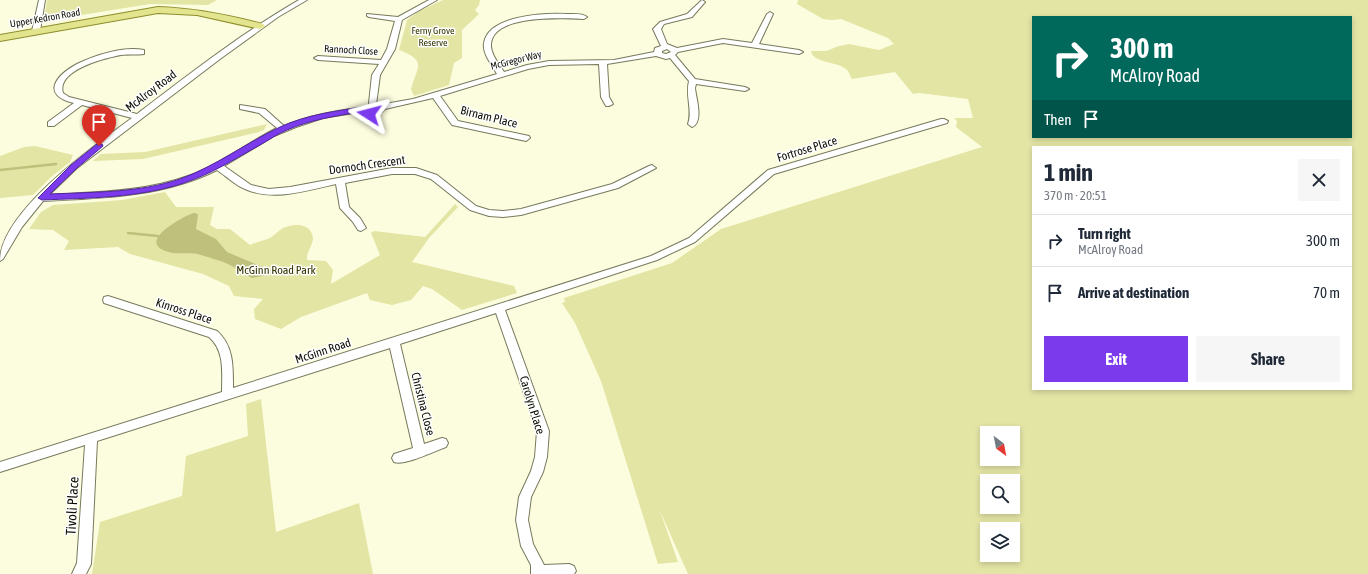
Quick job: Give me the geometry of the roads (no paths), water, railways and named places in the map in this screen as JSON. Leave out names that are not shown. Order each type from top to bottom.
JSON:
[{"type":"main road","name":"Upper Kedron Road","points":[[0,38],[149,11],[174,10],[209,13],[260,26]]},
{"type":"street","points":[[36,31],[42,0]]},
{"type":"street","name":"McAlroy Road","points":[[0,257],[19,225],[42,198],[74,166],[260,26],[304,0]]},
{"type":"street","points":[[369,15],[399,19],[434,0]]},
{"type":"street","points":[[665,47],[657,29],[658,26],[665,22],[690,16],[702,2]]},
{"type":"street","points":[[755,45],[770,14]]},
{"type":"street","points":[[501,74],[487,45],[489,37],[496,30],[506,24],[533,17],[584,17]]},
{"type":"street","points":[[373,103],[376,75],[391,49],[399,19]]},
{"type":"street","points":[[745,89],[693,81],[673,53],[671,47],[665,47],[658,50],[658,53],[664,57],[673,53],[719,41],[800,52]]},
{"type":"street","points":[[138,117],[66,99],[58,94],[58,85],[67,73],[99,58],[129,52],[141,52]]},
{"type":"street","name":"McGregor Way","points":[[363,109],[364,112],[371,114],[379,111],[382,107],[435,96],[526,67],[550,63],[620,61],[658,53]]},
{"type":"street","name":"Rannoch Close","points":[[318,58],[383,62]]},
{"type":"street","points":[[603,62],[605,97],[609,104]]},
{"type":"street","points":[[692,124],[695,116],[691,87],[693,81]]},
{"type":"street","name":"Birnam Place","points":[[435,96],[455,123],[526,138]]},
{"type":"street","points":[[51,124],[80,103]]},
{"type":"street","points":[[42,198],[123,193],[152,189],[182,181],[218,166],[283,129],[319,116],[363,109],[366,105],[373,103],[379,104],[382,107]]},
{"type":"street","points":[[244,107],[262,111],[283,129]]},
{"type":"street","name":"Fortrose Place","points":[[654,258],[692,240],[771,172],[944,121]]},
{"type":"street","name":"Dornoch Crescent","points":[[218,166],[248,187],[261,191],[290,190],[392,171],[416,171],[434,177],[473,208],[489,213],[503,214],[521,212],[615,186],[652,168]]},
{"type":"street","points":[[340,181],[345,208],[357,220],[360,228]]},
{"type":"street","name":"McGinn Road","points":[[0,467],[654,258]]},
{"type":"street","name":"Kinross Place","points":[[108,300],[213,334],[219,338],[225,348],[228,395]]},
{"type":"street","name":"Carolyn Place","points":[[499,308],[543,431],[541,457],[525,497],[522,520],[527,546],[537,564],[538,573],[569,571]]},
{"type":"street","name":"Christina Close","points":[[394,342],[420,451],[442,443]]},
{"type":"street","name":"Tivoli Place","points":[[80,574],[84,564],[91,439]]},
{"type":"street","points":[[398,458],[420,451]]},
{"type":"waterway","points":[[0,170],[56,164]]},
{"type":"waterway","points":[[128,233],[158,236]]},
{"type":"park label","name":"Ferny Grove Reserve","points":[[433,36]]},
{"type":"park label","name":"McGinn Road Park","points":[[276,270]]}]
